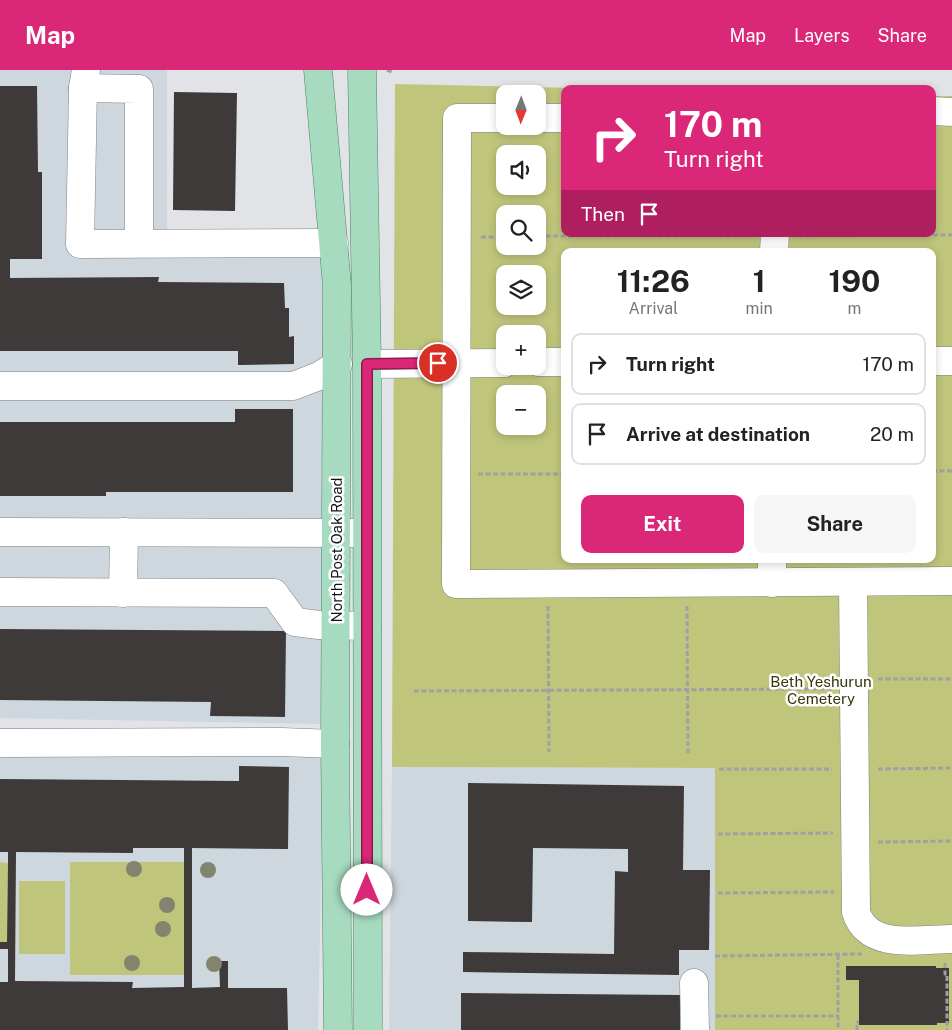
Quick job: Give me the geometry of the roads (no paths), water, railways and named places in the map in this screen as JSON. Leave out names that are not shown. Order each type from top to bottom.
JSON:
[{"type":"main road","name":"North Post Oak Road","points":[[318,70],[334,243],[338,364],[335,744],[338,1030]]},
{"type":"main road","name":"North Post Oak Road","points":[[362,70],[367,364],[368,1030]]},
{"type":"lane","points":[[139,243],[139,89],[83,76],[80,244],[334,243]]},
{"type":"lane","points":[[936,111],[952,112]]},
{"type":"lane","points":[[496,118],[457,118],[456,584],[772,571],[854,582],[952,581]]},
{"type":"lane","points":[[546,118],[561,118]]},
{"type":"lane","points":[[936,361],[952,361]]},
{"type":"lane","points":[[367,364],[496,362]]},
{"type":"lane","points":[[546,362],[561,362]]},
{"type":"lane","points":[[0,386],[293,386],[319,376],[338,364]]},
{"type":"lane","points":[[0,532],[366,533]]},
{"type":"lane","points":[[123,593],[124,532]]},
{"type":"lane","points":[[854,582],[856,912],[860,924],[869,933],[881,939],[949,947]]},
{"type":"lane","points":[[0,592],[274,594],[295,622],[367,626]]},
{"type":"lane","points":[[0,743],[282,742],[335,744]]},
{"type":"lane","points":[[694,983],[705,1023]]},
{"type":"park label","name":"Beth Yeshurun Cemetery","points":[[821,690]]}]
